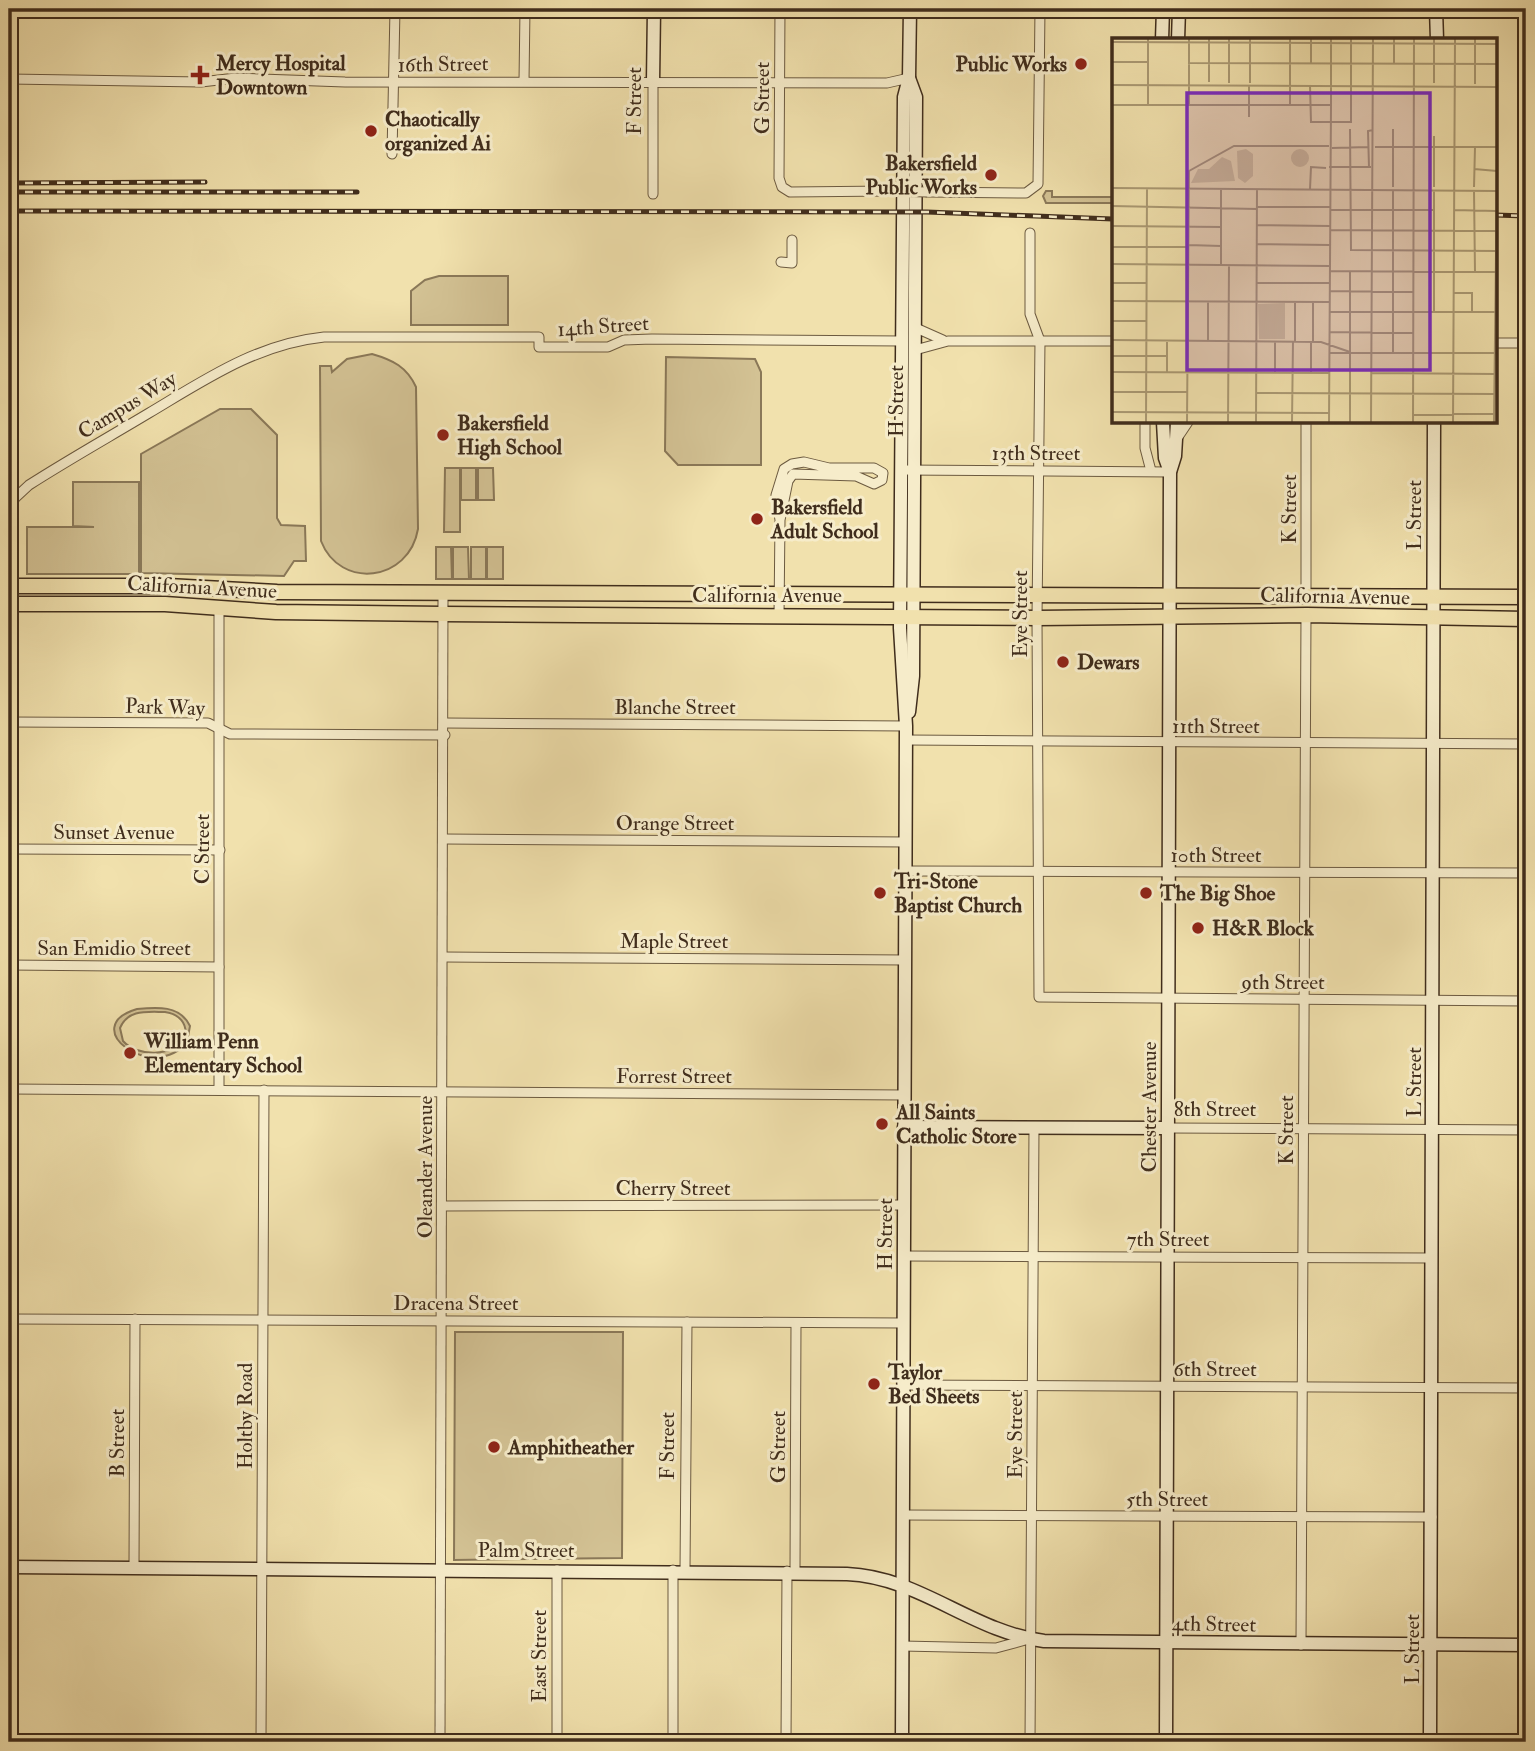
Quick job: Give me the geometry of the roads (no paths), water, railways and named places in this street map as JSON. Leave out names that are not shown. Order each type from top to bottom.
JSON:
[{"type":"main road","name":"California Avenue","points":[[9,586],[168,586],[277,593],[1526,597]]},
{"type":"main road","name":"California Avenue","points":[[9,604],[165,604],[219,609],[443,614],[1037,618],[1306,615],[1526,619]]},
{"type":"street","points":[[10,9],[10,79]]},
{"type":"street","points":[[393,154],[395,9]]},
{"type":"street","points":[[524,81],[525,9]]},
{"type":"street","name":"F Street","points":[[653,194],[654,9]]},
{"type":"street","name":"G Street","points":[[780,9],[779,178],[782,187],[790,192],[1026,193],[1038,184],[1040,9]]},
{"type":"street","name":"H Street","points":[[902,1742],[906,726],[901,666],[908,593],[908,470],[902,341],[904,97],[909,78],[909,9]]},
{"type":"street","points":[[1162,38],[1163,9]]},
{"type":"street","points":[[1178,38],[1179,9]]},
{"type":"street","points":[[1436,9],[1437,38]]},
{"type":"street","name":"16th Street","points":[[10,79],[201,82],[236,78],[394,82],[879,83],[909,78]]},
{"type":"street","name":"H Street","points":[[908,470],[915,401],[916,328],[916,97],[909,78]]},
{"type":"street","name":"16th Street","points":[[879,83],[893,88],[904,97]]},
{"type":"street","name":"Eye Street","points":[[1030,233],[1030,314],[1040,341],[1037,618],[1039,997]]},
{"type":"street","points":[[780,262],[792,263],[792,240]]},
{"type":"street","points":[[916,328],[931,337],[948,341],[1112,341]]},
{"type":"street","name":"14th Street","points":[[276,345],[324,337],[539,337],[539,347],[608,347],[624,340],[652,339],[902,341]]},
{"type":"street","points":[[902,341],[909,348],[915,401]]},
{"type":"street","points":[[915,350],[948,341]]},
{"type":"street","points":[[1496,343],[1526,343]]},
{"type":"street","name":"Campus Way","points":[[9,511],[15,498],[54,469],[231,364],[276,345]]},
{"type":"street","points":[[1145,424],[1145,448],[1151,471]]},
{"type":"street","name":"Chester Avenue","points":[[1163,424],[1165,457],[1170,472]]},
{"type":"street","name":"Chester Avenue","points":[[1166,1742],[1170,472],[1177,439],[1177,424]]},
{"type":"street","points":[[1177,439],[1187,424]]},
{"type":"street","name":"K Street","points":[[1306,424],[1306,597]]},
{"type":"street","name":"L Street","points":[[1430,1742],[1434,424]]},
{"type":"street","points":[[779,616],[780,520],[776,489],[782,473],[792,464],[874,468],[883,473],[882,481],[874,484],[856,476],[793,474],[788,481],[780,520]]},
{"type":"street","name":"13th Street","points":[[908,470],[1170,472]]},
{"type":"street","name":"Oleander Avenue","points":[[440,1742],[445,735],[443,593]]},
{"type":"street","name":"C Street","points":[[219,609],[219,1090]]},
{"type":"street","name":"K Street","points":[[1301,1645],[1306,615]]},
{"type":"street","name":"Park Way","points":[[9,722],[208,723],[230,734],[445,735]]},
{"type":"street","name":"Blanche Street","points":[[445,723],[906,726]]},
{"type":"street","name":"11th Street","points":[[906,740],[1526,744]]},
{"type":"street","name":"Orange Street","points":[[444,839],[906,842]]},
{"type":"street","name":"Sunset Avenue","points":[[9,849],[220,850]]},
{"type":"street","name":"10th Street","points":[[905,871],[1526,873]]},
{"type":"street","name":"Maple Street","points":[[443,957],[905,960]]},
{"type":"street","name":"San Emidio Street","points":[[9,965],[219,967]]},
{"type":"street","name":"9th Street","points":[[1039,997],[1526,1001]]},
{"type":"street","name":"Forrest Street","points":[[9,1088],[904,1095]]},
{"type":"street","name":"Holtby Road","points":[[261,1742],[264,1090]]},
{"type":"street","name":"8th Street","points":[[904,1127],[1526,1130]]},
{"type":"street","name":"Eye Street","points":[[1030,1742],[1034,1128]]},
{"type":"street","name":"Cherry Street","points":[[442,1206],[904,1205]]},
{"type":"street","name":"7th Street","points":[[904,1256],[1432,1258]]},
{"type":"street","name":"Dracena Street","points":[[9,1319],[904,1323]]},
{"type":"street","name":"B Street","points":[[134,1568],[135,1319]]},
{"type":"street","name":"F Street","points":[[673,1742],[687,1322]]},
{"type":"street","name":"G Street","points":[[786,1742],[796,1323]]},
{"type":"street","name":"6th Street","points":[[903,1385],[1526,1388]]},
{"type":"street","name":"5th Street","points":[[902,1515],[1432,1517]]},
{"type":"street","name":"Palm Street","points":[[9,1567],[791,1571],[866,1575],[932,1596],[988,1628],[1030,1639]]},
{"type":"street","name":"East Street","points":[[557,1570],[557,1742]]},
{"type":"street","name":"4th Street","points":[[902,1646],[996,1648],[1030,1639],[1301,1645],[1526,1645]]},
{"type":"railway","points":[[9,183],[205,182]]},
{"type":"railway","points":[[9,192],[357,192]]},
{"type":"railway","points":[[9,211],[927,212],[1112,219]]},
{"type":"railway","points":[[1496,215],[1526,216]]},
{"type":"place","name":"Public Works","points":[[1081,64]]},
{"type":"place","name":"Mercy Hospital Downtown","points":[[200,75]]},
{"type":"place","name":"Chaotically organized Ai","points":[[371,131]]},
{"type":"place","name":"Bakersfield Public Works","points":[[991,175]]},
{"type":"place","name":"Bakersfield High School","points":[[443,435]]},
{"type":"place","name":"Bakersfield Adult School","points":[[757,519]]},
{"type":"place","name":"Dewars","points":[[1063,662]]},
{"type":"place","name":"Tri-Stone Baptist Church","points":[[880,893]]},
{"type":"place","name":"The Big Shoe","points":[[1146,893]]},
{"type":"place","name":"H&R Block","points":[[1198,928]]},
{"type":"place","name":"William Penn Elementary School","points":[[130,1053]]},
{"type":"place","name":"All Saints Catholic Store","points":[[882,1124]]},
{"type":"place","name":"Taylor Bed Sheets","points":[[874,1384]]},
{"type":"place","name":"Amphitheather","points":[[494,1447]]}]
